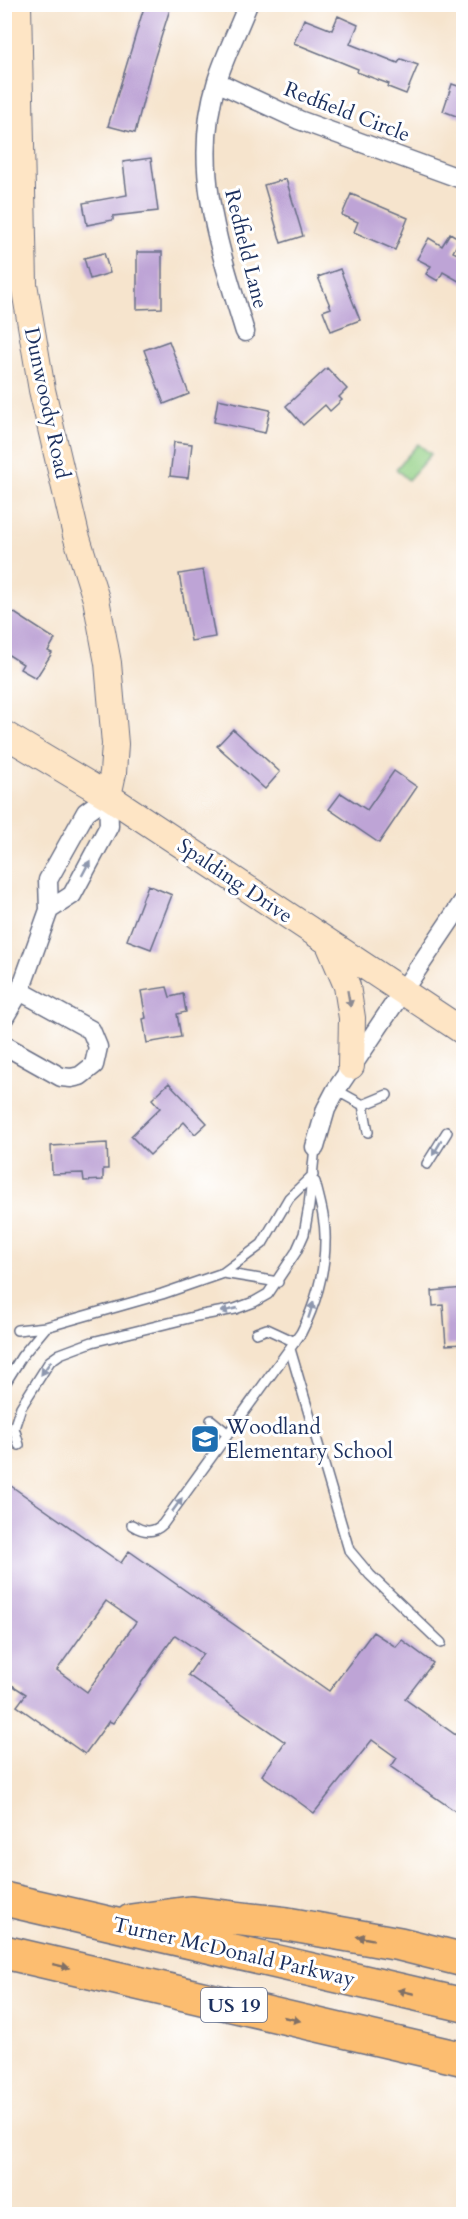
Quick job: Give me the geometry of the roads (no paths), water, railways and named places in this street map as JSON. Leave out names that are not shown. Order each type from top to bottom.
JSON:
[{"type":"highway","name":"Turner McDonald Parkway","points":[[4,1899],[464,2005]]},
{"type":"highway","points":[[110,1924],[190,1913],[287,1924],[400,1944],[464,1960]]},
{"type":"highway","name":"US 19","points":[[4,1952],[464,2059]]},
{"type":"street","name":"Dunwoody Road","points":[[18,4],[24,284],[42,390],[76,535],[96,599],[108,663],[116,744],[114,773],[108,796]]},
{"type":"street","name":"Redfield Lane","points":[[245,332],[221,254],[207,185],[206,136],[217,82],[248,4]]},
{"type":"street","name":"Redfield Circle","points":[[217,82],[299,120],[464,180]]},
{"type":"street","name":"Spalding Drive","points":[[4,735],[108,796],[464,1032]]},
{"type":"street","points":[[49,910],[72,895],[109,826],[108,796]]},
{"type":"street","points":[[4,1018],[20,991],[49,910],[48,880],[86,812],[108,796]]},
{"type":"street","points":[[315,1147],[326,1109],[336,1090],[464,900]]},
{"type":"street","points":[[329,944],[349,996],[352,1018],[351,1066]]},
{"type":"street","points":[[4,1045],[61,1077],[80,1076],[94,1065],[98,1047],[91,1030],[20,991]]},
{"type":"lane","points":[[336,1090],[363,1105]]},
{"type":"lane","points":[[363,1105],[387,1095]]},
{"type":"lane","points":[[363,1105],[368,1132]]},
{"type":"lane","points":[[427,1164],[447,1132]]},
{"type":"lane","points":[[19,1445],[14,1428],[21,1407],[50,1361],[60,1354],[92,1342],[235,1309],[268,1294],[296,1252],[304,1234],[315,1147]]},
{"type":"lane","points":[[17,1330],[46,1327],[162,1294],[223,1273],[262,1244],[289,1198],[313,1175]]},
{"type":"lane","points":[[132,1525],[146,1532],[160,1527],[293,1346],[310,1312],[325,1242],[323,1214],[313,1175]]},
{"type":"lane","points":[[223,1273],[278,1282]]},
{"type":"lane","points":[[4,1385],[22,1356],[46,1327]]},
{"type":"lane","points":[[256,1333],[267,1329],[293,1346],[349,1550],[370,1575],[441,1643]]},
{"type":"lane","points":[[211,1420],[228,1434]]},
{"type":"place","name":"Woodland Elementary School","points":[[205,1439]]}]
